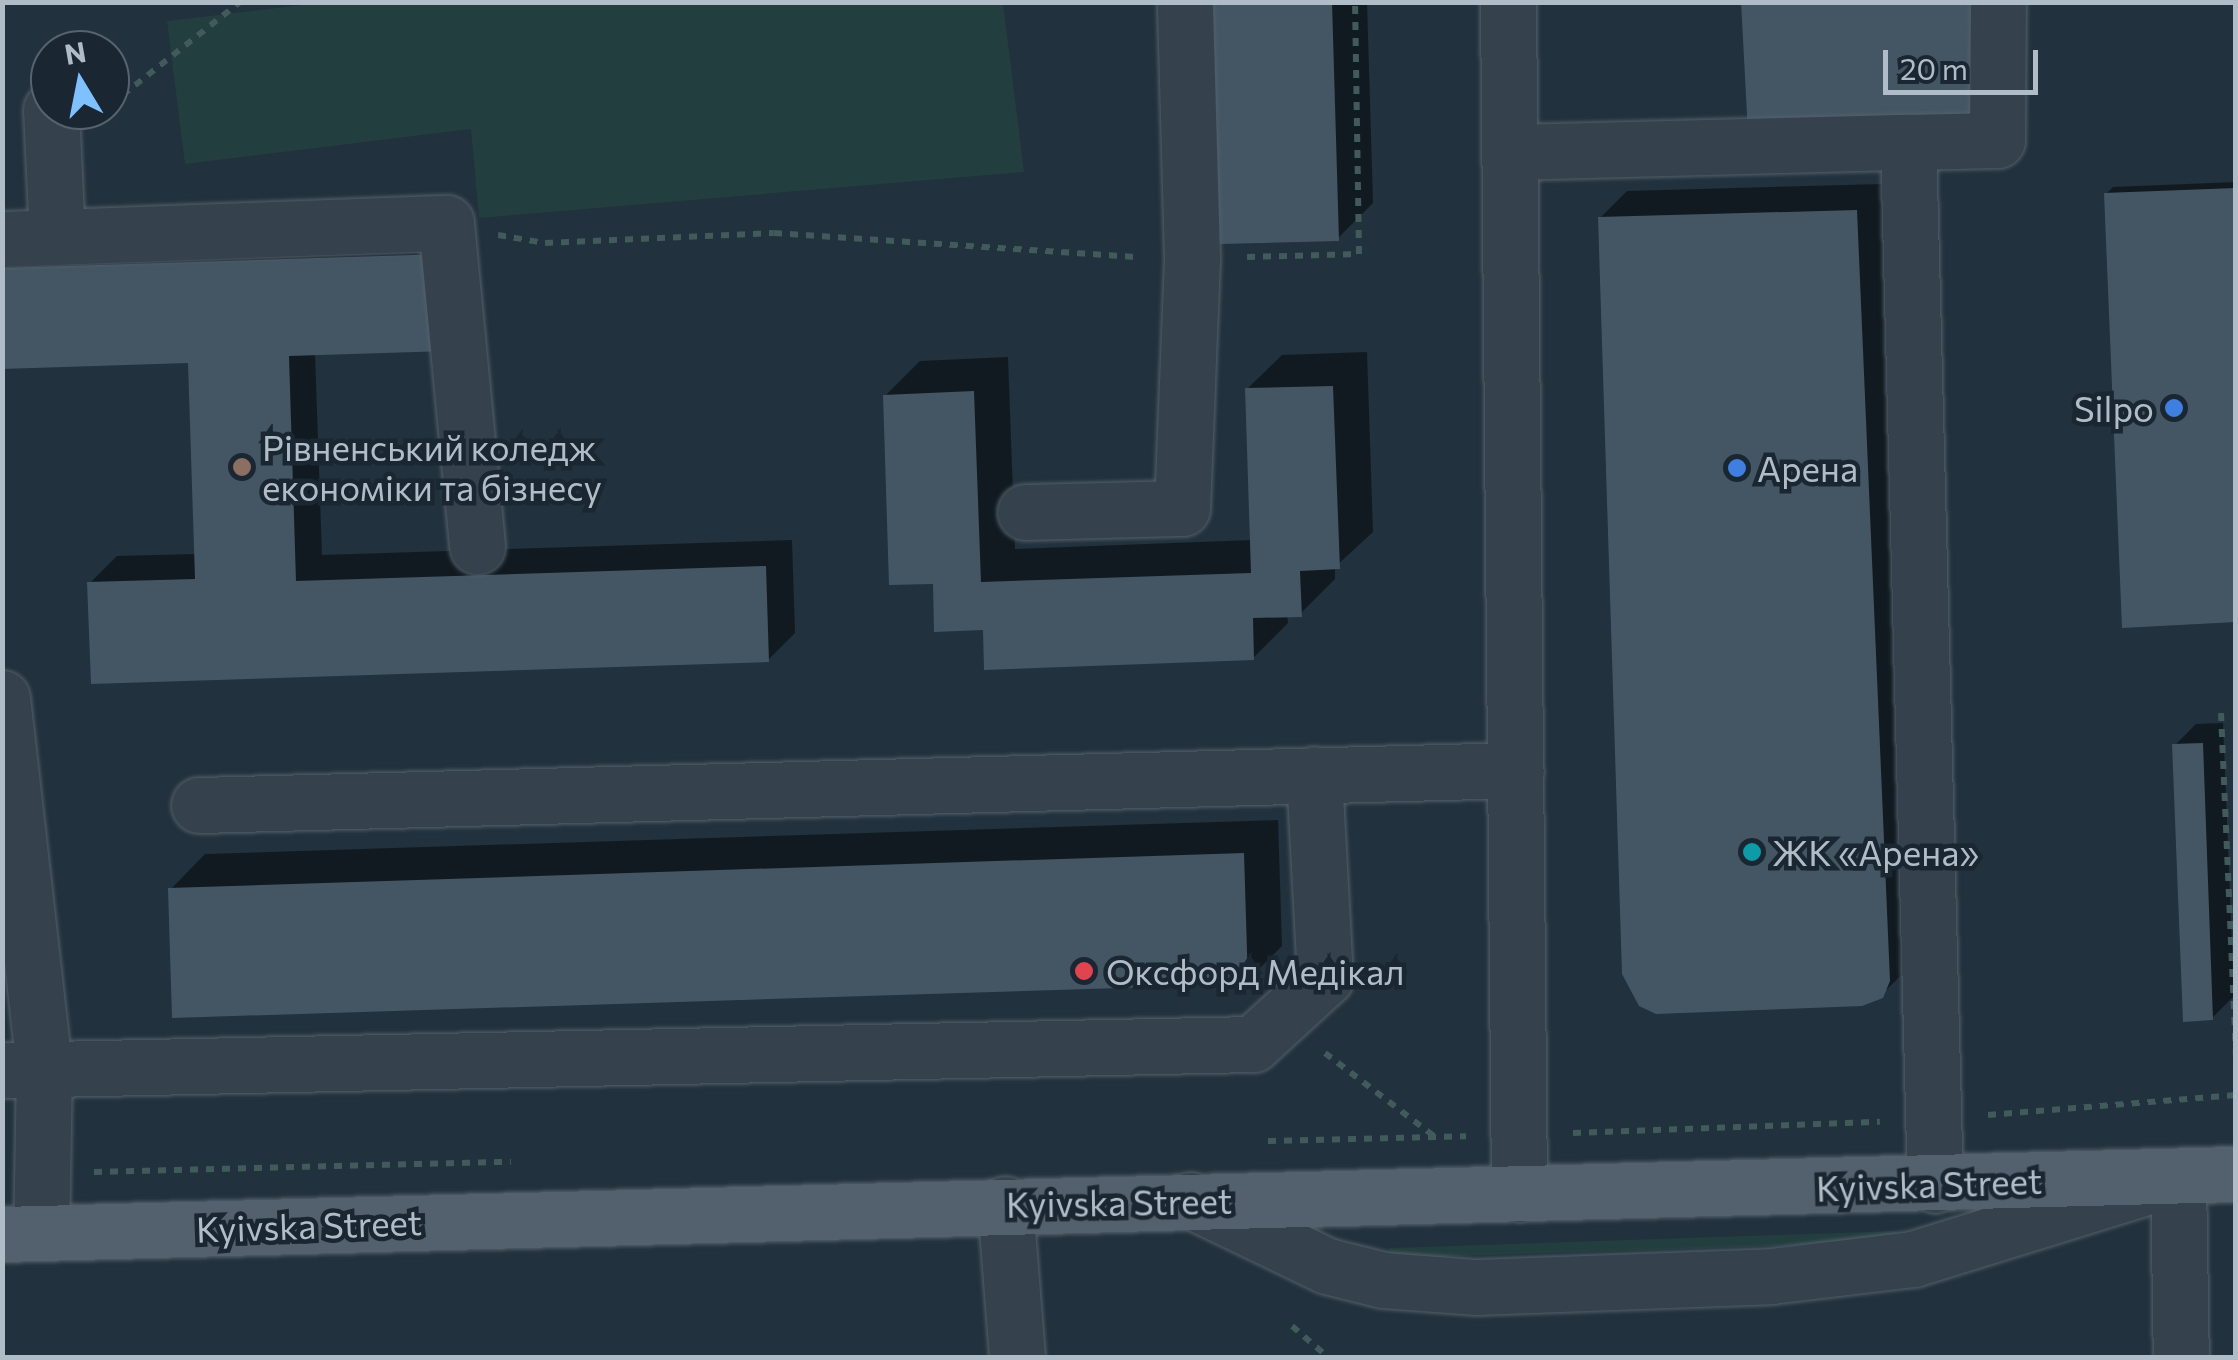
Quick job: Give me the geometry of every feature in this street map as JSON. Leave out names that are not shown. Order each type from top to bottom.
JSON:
[{"type":"main road","name":"Kyivska Street","points":[[22,1233],[1005,1204],[1936,1185],[2236,1174]]},
{"type":"street","points":[[1025,512],[1182,508],[1192,259],[1185,2]]},
{"type":"street","points":[[1508,2],[1513,152],[1519,1194]]},
{"type":"street","points":[[1513,152],[1997,140],[1998,2]]},
{"type":"street","points":[[53,130],[57,236]]},
{"type":"street","points":[[1908,142],[1936,1185]]},
{"type":"street","points":[[2,238],[446,223],[476,547]]},
{"type":"street","points":[[2,698],[24,1069],[44,1173],[22,1233]]},
{"type":"street","points":[[199,805],[1516,770]]},
{"type":"street","points":[[24,1069],[1253,1044],[1324,978],[1314,774]]},
{"type":"street","points":[[1190,1200],[1327,1266],[1383,1280],[1478,1287],[1771,1276],[1913,1259],[2178,1177],[2181,1358]]},
{"type":"street","points":[[1005,1204],[1017,1358]]},
{"type":"path","points":[[130,89],[240,2]]},
{"type":"path","points":[[492,234],[545,243],[774,233],[1192,259],[1359,254],[1356,2]]},
{"type":"path","points":[[2221,713],[2236,1060]]},
{"type":"path","points":[[1256,1142],[1934,1120],[2236,1095]]},
{"type":"path","points":[[44,1173],[519,1162]]},
{"type":"path","points":[[1292,1326],[1329,1358]]},
{"type":"green space","points":[[318,3],[1003,3],[1024,172],[479,218],[471,129],[185,164],[167,21]]},
{"type":"green space","points":[[1893,1231],[1899,1234],[1895,1242],[1390,1258],[1389,1248]]},
{"type":"building","points":[[1213,2],[1332,2],[1339,241],[1220,244]]},
{"type":"building","points":[[1741,2],[1976,2],[1983,119],[1748,133]]},
{"type":"building","name":"Silpo","points":[[2236,188],[2236,622],[2122,628],[2104,193]]},
{"type":"building","name":"Арена","points":[[1857,210],[1890,981],[1883,998],[1862,1006],[1656,1014],[1639,1006],[1622,974],[1598,217]]},
{"type":"building","name":"Рівненський коледж економіки та бізнесу","points":[[445,254],[448,351],[289,356],[296,581],[766,566],[769,662],[91,684],[87,582],[195,579],[188,363],[2,369],[2,268]]},
{"type":"building","points":[[1333,386],[1340,569],[1300,571],[1302,617],[1253,618],[1254,660],[984,670],[983,630],[934,632],[933,584],[889,585],[883,395],[974,391],[981,582],[1251,573],[1245,388]]},
{"type":"building","points":[[2203,743],[2213,1020],[2183,1022],[2172,744]]},
{"type":"building","points":[[1244,853],[1248,984],[172,1018],[168,888]]},
{"type":"place","name":"Silpo","points":[[2174,408]]},
{"type":"place","name":"Рівненський коледж економіки та бізнесу","points":[[242,467]]},
{"type":"place","name":"Арена","points":[[1737,468]]},
{"type":"place","name":"ЖК «Арена»","points":[[1752,852]]},
{"type":"place","name":"Оксфорд Медікал","points":[[1084,971]]}]
